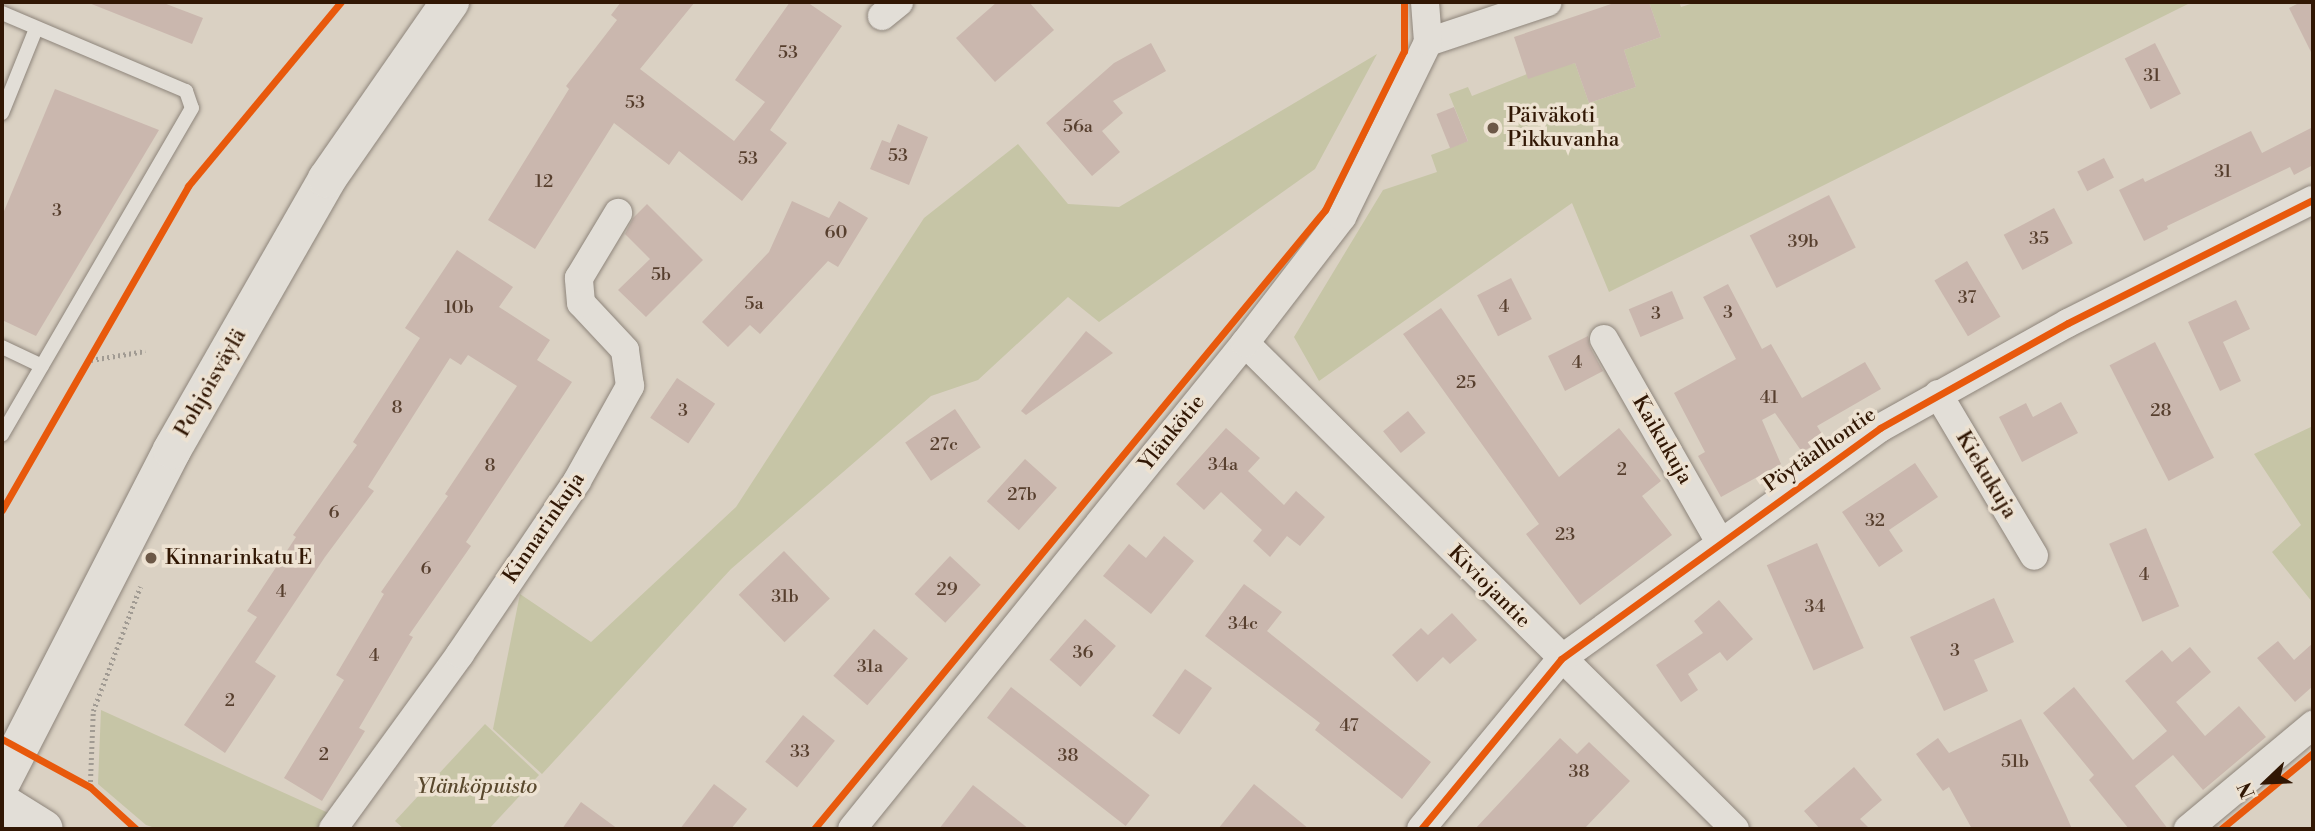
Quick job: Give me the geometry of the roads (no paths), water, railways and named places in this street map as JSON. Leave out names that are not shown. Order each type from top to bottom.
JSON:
[{"type":"main road","name":"Pohjoisväylä","points":[[2,781],[172,450],[327,178],[450,2]]},
{"type":"main road","points":[[2,803],[44,829]]},
{"type":"street","points":[[1425,2],[1428,42],[1548,2]]},
{"type":"street","name":"Ylänkötie","points":[[852,829],[1245,343],[1342,217],[1428,42]]},
{"type":"street","name":"Pöytäalhontie","points":[[1421,829],[1561,659],[1880,428],[2068,323],[2313,200]]},
{"type":"street","name":"Kinnarinkuja","points":[[333,829],[460,654],[569,493],[630,386],[625,350],[581,303],[579,278],[618,213]]},
{"type":"street","name":"Kaikukuja","points":[[1604,339],[1720,542]]},
{"type":"street","name":"Kiviojantie","points":[[1245,343],[1735,829]]},
{"type":"street","name":"Kiekukuja","points":[[1938,394],[2034,556]]},
{"type":"street","points":[[2188,829],[2313,725]]},
{"type":"lane","points":[[2,13],[186,91],[191,99],[190,115],[2,435]]},
{"type":"lane","points":[[2,113],[36,29]]},
{"type":"lane","points":[[2,347],[42,366]]},
{"type":"place","name":"Päiväkoti Pikkuvanha","points":[[1493,128]]},
{"type":"place","name":"Kinnarinkatu E","points":[[151,558]]},
{"type":"park label","name":"Ylänköpuisto","points":[[477,787]]}]
